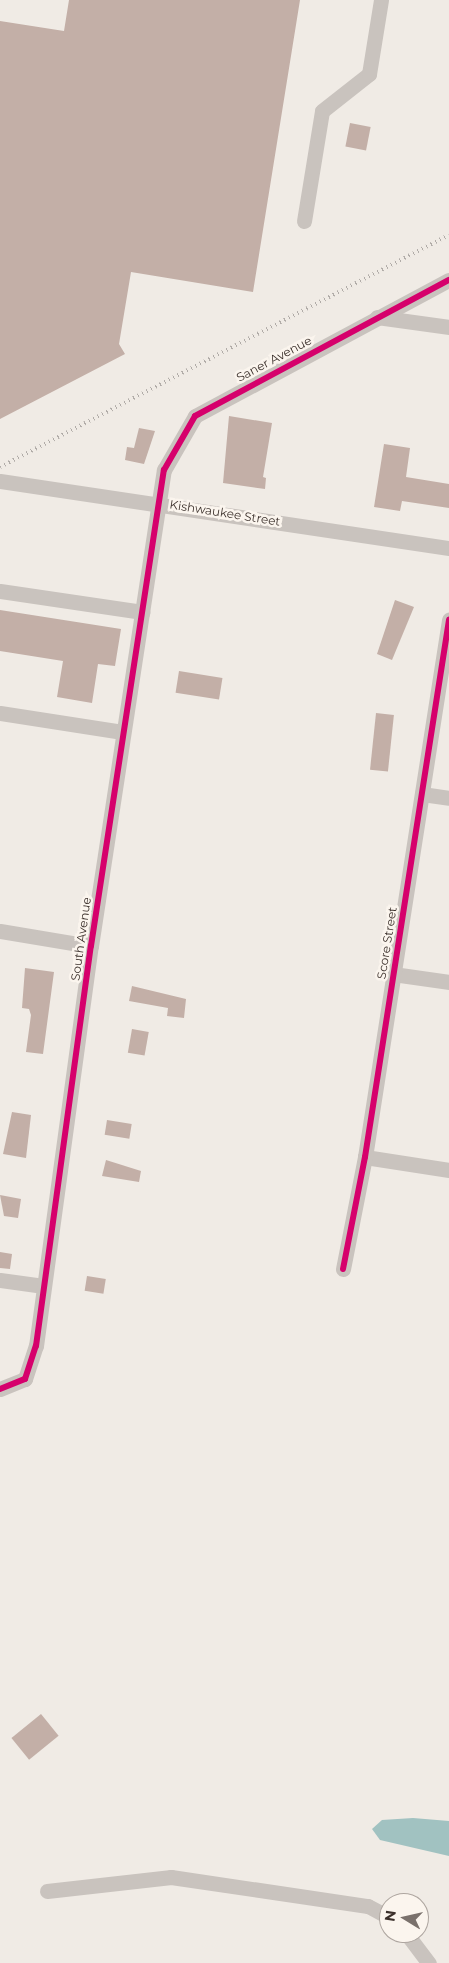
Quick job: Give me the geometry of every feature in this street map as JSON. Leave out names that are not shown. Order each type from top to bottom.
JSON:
[{"type":"street","points":[[304,221],[322,112],[369,74],[381,0]]},
{"type":"street","name":"Saner Avenue","points":[[158,502],[164,470],[195,416],[449,280]]},
{"type":"street","points":[[377,317],[449,327]]},
{"type":"street","name":"Kishwaukee Street","points":[[0,481],[158,502],[449,548]]},
{"type":"street","name":"South Avenue","points":[[0,1389],[25,1379],[36,1346],[91,946],[158,502]]},
{"type":"street","points":[[0,591],[142,612]]},
{"type":"street","name":"Score Street","points":[[343,1269],[365,1158],[422,794],[444,681],[449,620]]},
{"type":"street","points":[[0,713],[123,732]]},
{"type":"street","points":[[422,794],[449,798]]},
{"type":"street","points":[[0,931],[91,946]]},
{"type":"street","points":[[393,974],[449,982]]},
{"type":"street","points":[[365,1158],[449,1170]]},
{"type":"street","points":[[0,1280],[44,1286]]},
{"type":"street","points":[[47,1891],[171,1877],[368,1906],[379,1912]]},
{"type":"street","points":[[414,1943],[429,1963]]},
{"type":"water","points":[[413,1818],[449,1821],[449,1856],[380,1840],[372,1829],[382,1820]]},
{"type":"building","points":[[69,0],[300,0],[253,292],[131,272],[119,344],[125,354],[0,419],[0,21],[64,31]]},
{"type":"building","points":[[350,123],[371,127],[366,151],[345,147]]},
{"type":"building","points":[[229,416],[272,423],[263,477],[266,478],[265,489],[223,483]]},
{"type":"building","points":[[139,428],[155,431],[144,464],[125,460],[127,447],[134,448]]},
{"type":"building","points":[[384,444],[410,448],[406,477],[449,484],[449,508],[402,501],[400,511],[374,507]]},
{"type":"building","points":[[395,600],[414,607],[392,660],[377,654]]},
{"type":"building","points":[[0,610],[121,629],[115,666],[98,664],[92,703],[57,697],[63,661],[0,651]]},
{"type":"building","points":[[179,671],[222,678],[219,700],[176,693]]},
{"type":"building","points":[[376,713],[394,715],[388,772],[370,770]]},
{"type":"building","points":[[25,968],[54,972],[43,1054],[26,1052],[31,1015],[29,1009],[22,1008]]},
{"type":"building","points":[[132,986],[186,999],[184,1018],[167,1016],[168,1008],[129,1001]]},
{"type":"building","points":[[132,1029],[149,1032],[145,1056],[128,1053]]},
{"type":"building","points":[[12,1112],[31,1115],[26,1158],[3,1154]]},
{"type":"building","points":[[107,1120],[132,1124],[129,1139],[105,1135]]},
{"type":"building","points":[[106,1160],[141,1171],[139,1182],[102,1176]]},
{"type":"building","points":[[0,1195],[21,1199],[18,1218],[4,1216]]},
{"type":"building","points":[[0,1252],[12,1254],[10,1269],[0,1268]]},
{"type":"building","points":[[87,1276],[106,1279],[103,1294],[85,1291]]},
{"type":"building","points":[[41,1714],[59,1736],[29,1760],[11,1738]]},
{"type":"railway","points":[[0,467],[449,235]]},
{"type":"cycle path","points":[[0,1389],[25,1379],[36,1346],[91,946],[164,470],[195,416],[449,280]]},
{"type":"cycle path","points":[[343,1269],[365,1157],[449,620]]}]
